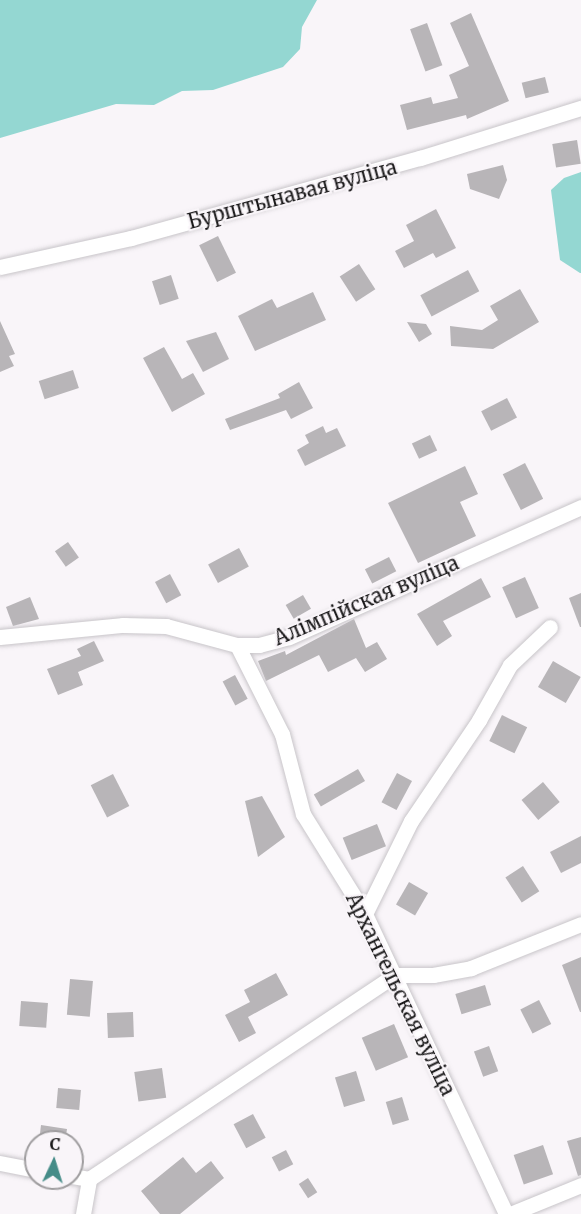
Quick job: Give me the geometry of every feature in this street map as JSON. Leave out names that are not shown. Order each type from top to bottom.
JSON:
[{"type":"street","name":"Бурштынавая вуліца","points":[[0,267],[142,235],[420,158],[581,108]]},
{"type":"street","name":"Алімпійская вуліца","points":[[0,637],[123,624],[166,626],[237,645],[259,645],[289,637],[581,507]]},
{"type":"street","points":[[365,914],[411,821],[480,720],[510,665],[550,627]]},
{"type":"street","name":"Архангельская вуліца","points":[[237,645],[282,734],[303,814],[365,914],[508,1214]]},
{"type":"street","points":[[84,1178],[89,1179],[395,975],[433,975],[471,968],[581,924]]},
{"type":"street","points":[[0,1163],[24,1168]]},
{"type":"street","points":[[84,1214],[89,1179]]},
{"type":"street","points":[[508,1214],[581,1185]]},
{"type":"water","points":[[0,0],[317,0],[302,27],[300,49],[283,67],[213,90],[182,91],[154,105],[116,104],[0,138]]},
{"type":"water","points":[[581,172],[580,273],[560,260],[551,190],[564,178]]},
{"type":"building","points":[[471,13],[509,101],[467,119],[466,115],[407,130],[400,105],[431,97],[433,104],[458,98],[449,75],[469,66],[450,23]]},
{"type":"building","points":[[427,23],[442,65],[425,71],[410,29]]},
{"type":"building","points":[[545,77],[549,93],[526,98],[522,83]]},
{"type":"building","points":[[577,140],[581,164],[556,168],[552,144]]},
{"type":"building","points":[[503,165],[507,180],[499,199],[470,189],[467,174]]},
{"type":"building","points":[[436,209],[456,248],[436,258],[433,253],[404,268],[395,251],[414,241],[406,225]]},
{"type":"building","points":[[218,236],[236,273],[217,282],[199,245]]},
{"type":"building","points":[[359,264],[375,289],[356,302],[340,277]]},
{"type":"building","points":[[468,270],[479,291],[432,317],[420,295]]},
{"type":"building","points":[[171,275],[179,299],[160,305],[152,281]]},
{"type":"building","points":[[520,289],[539,322],[493,349],[451,346],[450,326],[482,330],[498,320],[490,306]]},
{"type":"building","points":[[313,292],[326,320],[255,351],[238,316],[272,299],[277,308]]},
{"type":"building","points":[[0,321],[15,354],[9,356],[14,366],[0,372]]},
{"type":"building","points":[[407,322],[426,324],[432,334],[419,342]]},
{"type":"building","points":[[216,332],[229,359],[203,372],[186,341]]},
{"type":"building","points":[[164,347],[182,379],[193,373],[205,394],[172,412],[143,358]]},
{"type":"building","points":[[73,370],[79,388],[45,399],[39,381]]},
{"type":"building","points":[[299,382],[313,408],[291,419],[286,410],[230,430],[225,419],[280,398],[278,394]]},
{"type":"building","points":[[507,398],[517,418],[491,431],[481,411]]},
{"type":"building","points":[[323,426],[326,433],[337,428],[346,446],[305,466],[297,450],[309,443],[305,435]]},
{"type":"building","points":[[430,435],[437,450],[419,459],[412,443]]},
{"type":"building","points":[[525,463],[543,499],[521,510],[503,474]]},
{"type":"building","points":[[465,466],[478,494],[460,502],[476,536],[418,563],[388,503]]},
{"type":"building","points":[[68,542],[79,558],[66,567],[55,551]]},
{"type":"building","points":[[239,548],[249,567],[218,583],[208,564]]},
{"type":"building","points":[[389,557],[396,571],[372,584],[365,569]]},
{"type":"building","points":[[170,574],[181,595],[166,603],[155,582]]},
{"type":"building","points":[[525,577],[539,608],[516,618],[502,587]]},
{"type":"building","points":[[481,578],[491,597],[443,621],[452,636],[437,646],[417,614]]},
{"type":"building","points":[[581,593],[581,627],[580,627],[569,598]]},
{"type":"building","points":[[303,595],[311,609],[294,619],[286,605]]},
{"type":"building","points":[[30,597],[39,619],[13,626],[6,607]]},
{"type":"building","points":[[354,619],[366,648],[377,642],[387,659],[365,672],[356,658],[328,672],[319,655],[266,681],[258,661],[285,651],[286,655]]},
{"type":"building","points":[[94,641],[104,661],[78,672],[83,685],[58,695],[47,669],[81,656],[77,649]]},
{"type":"building","points":[[553,661],[581,677],[566,703],[538,687]]},
{"type":"building","points":[[235,675],[248,699],[235,705],[223,682]]},
{"type":"building","points":[[502,715],[527,727],[514,753],[489,741]]},
{"type":"building","points":[[358,769],[365,781],[321,807],[314,794]]},
{"type":"building","points":[[397,773],[412,781],[397,810],[382,802]]},
{"type":"building","points":[[113,774],[129,806],[107,817],[91,785]]},
{"type":"building","points":[[543,782],[560,802],[538,820],[522,800]]},
{"type":"building","points":[[262,796],[285,837],[258,857],[245,801]]},
{"type":"building","points":[[377,824],[386,846],[352,860],[343,838]]},
{"type":"building","points":[[581,836],[581,863],[561,873],[550,852]]},
{"type":"building","points":[[523,866],[539,891],[522,903],[505,877]]},
{"type":"building","points":[[409,882],[428,893],[415,916],[396,905]]},
{"type":"building","points":[[581,957],[581,1012],[580,1012],[562,965]]},
{"type":"building","points":[[276,973],[288,995],[248,1017],[256,1033],[239,1042],[225,1015],[250,1002],[244,990]]},
{"type":"building","points":[[70,979],[93,981],[90,1017],[67,1015]]},
{"type":"building","points":[[485,985],[491,1005],[461,1014],[455,994]]},
{"type":"building","points":[[539,1000],[551,1024],[533,1034],[520,1010]]},
{"type":"building","points":[[21,1001],[48,1003],[46,1028],[19,1026]]},
{"type":"building","points":[[133,1012],[134,1037],[108,1038],[107,1013]]},
{"type":"building","points":[[394,1024],[408,1057],[376,1071],[362,1038]]},
{"type":"building","points":[[489,1046],[498,1071],[483,1077],[474,1051]]},
{"type":"building","points":[[162,1068],[166,1098],[138,1102],[134,1072]]},
{"type":"building","points":[[356,1071],[365,1101],[344,1107],[335,1077]]},
{"type":"building","points":[[58,1088],[81,1090],[79,1110],[56,1108]]},
{"type":"building","points":[[402,1097],[409,1120],[393,1125],[386,1102]]},
{"type":"building","points":[[253,1114],[266,1138],[246,1148],[234,1124]]},
{"type":"building","points":[[41,1125],[67,1129],[67,1130],[40,1130]]},
{"type":"building","points":[[581,1137],[581,1175],[578,1176],[567,1141]]},
{"type":"building","points":[[543,1145],[553,1174],[524,1184],[514,1155]]},
{"type":"building","points":[[286,1150],[293,1164],[279,1172],[272,1157]]},
{"type":"building","points":[[183,1157],[196,1173],[211,1161],[224,1178],[180,1214],[160,1214],[141,1191]]},
{"type":"building","points":[[308,1178],[317,1192],[308,1198],[299,1184]]}]
